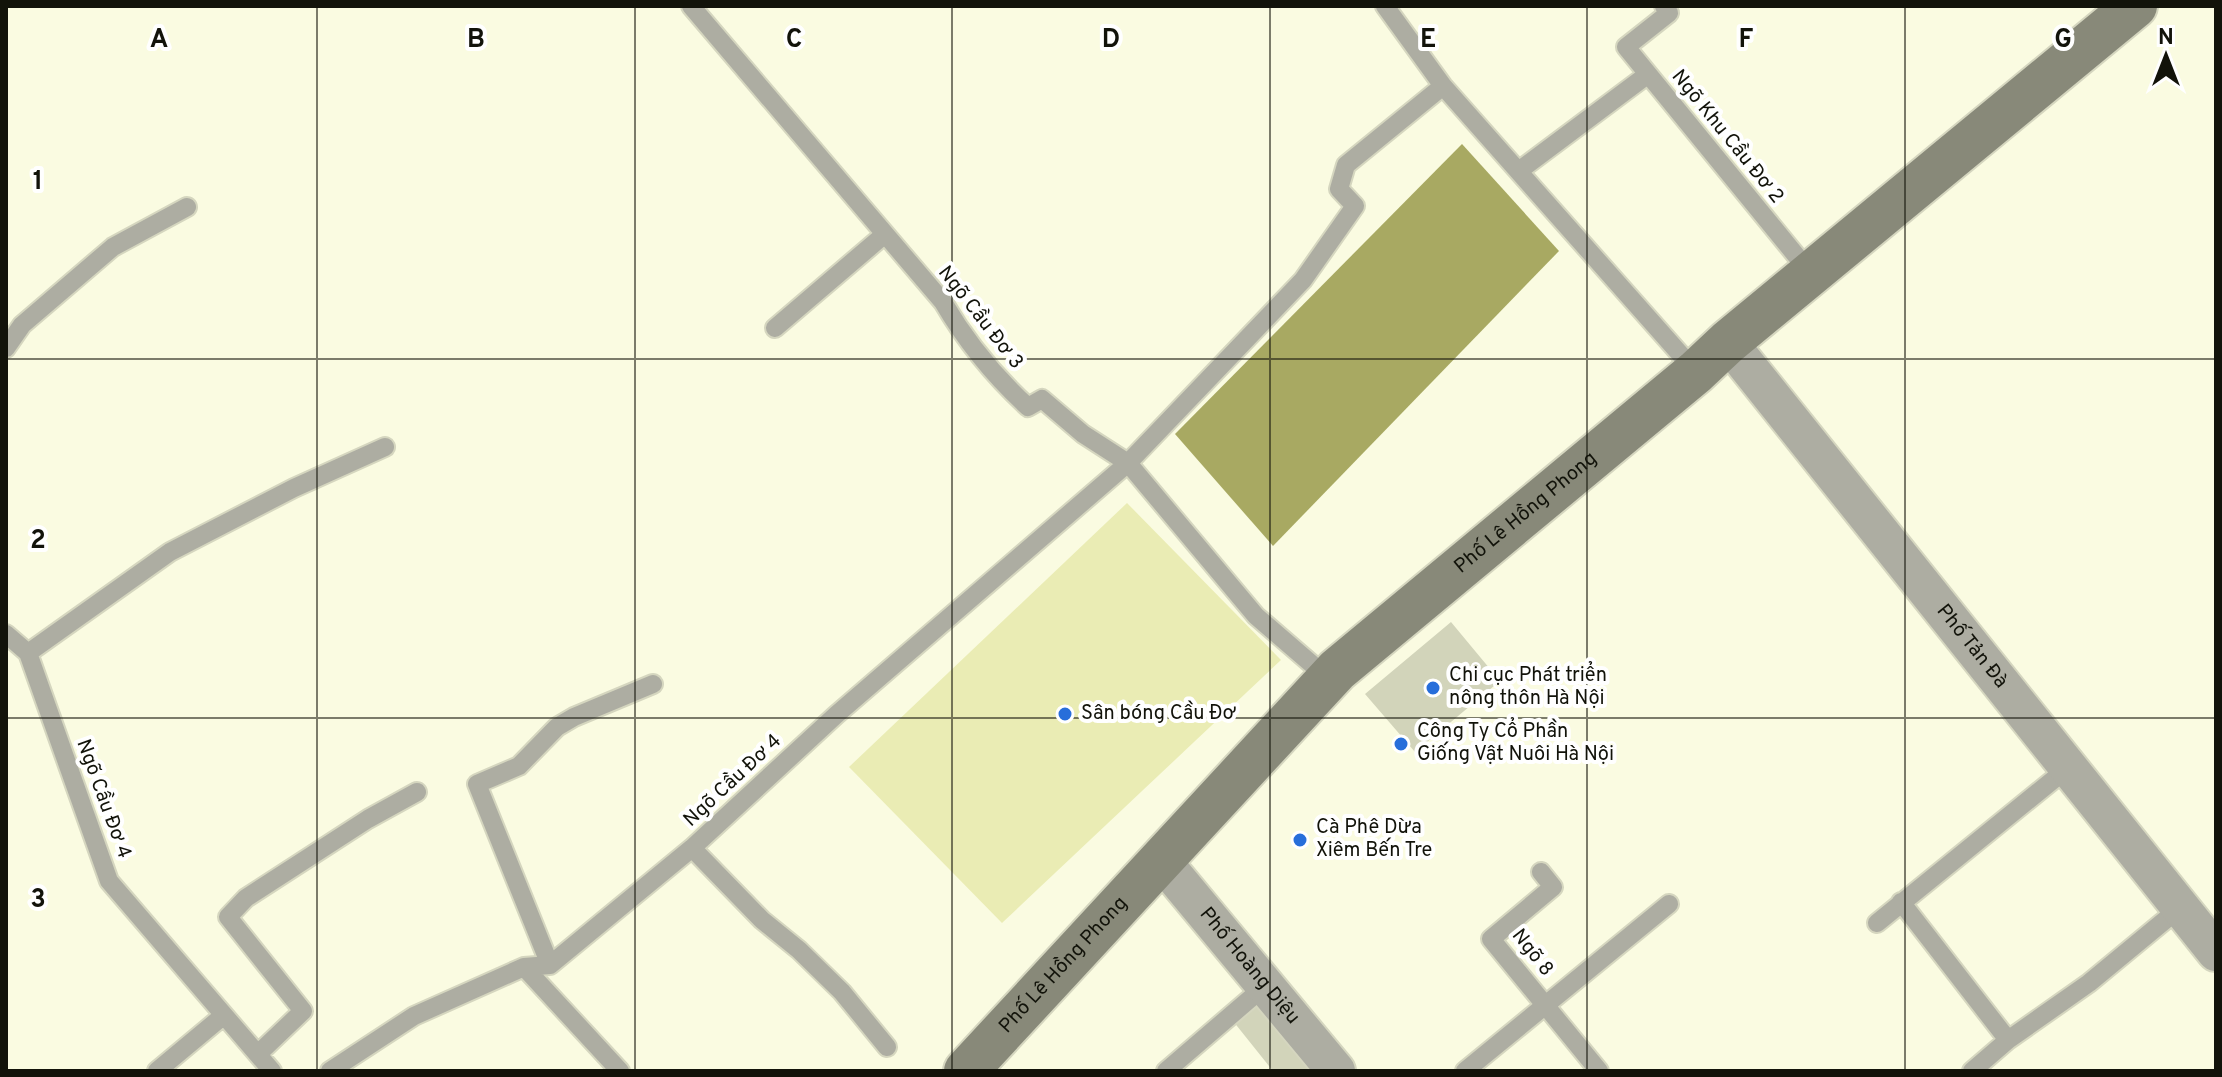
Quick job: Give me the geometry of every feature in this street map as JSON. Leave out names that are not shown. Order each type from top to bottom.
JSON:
[{"type":"street","name":"Phố Lê Hồng Phong","points":[[966,1071],[1329,679],[1728,342],[2135,6]]},
{"type":"street","name":"Phố Tản Đà","points":[[1728,342],[2216,952]]},
{"type":"street","name":"Phố Hoàng Diệu","points":[[1161,860],[1336,1071]]},
{"type":"lane","name":"Ngõ Cầu Đơ 3","points":[[691,6],[943,302],[961,333],[1001,382],[1028,407],[1042,399],[1083,434],[1128,463],[1256,616],[1329,679]]},
{"type":"lane","points":[[1385,6],[1443,86],[1696,372]]},
{"type":"lane","points":[[1647,75],[1626,47],[1669,13],[1664,6]]},
{"type":"lane","name":"Ngõ Khu Cầu Đơ 2","points":[[1520,170],[1647,75],[1812,275]]},
{"type":"lane","name":"Ngõ Cầu Đơ 4","points":[[550,965],[692,848],[836,715],[1128,463],[1303,280],[1355,206],[1339,189],[1346,165],[1443,86]]},
{"type":"lane","points":[[6,348],[22,325],[113,247],[187,207]]},
{"type":"lane","points":[[775,328],[885,234]]},
{"type":"lane","points":[[28,653],[170,552],[294,488],[385,447]]},
{"type":"lane","name":"Ngõ Cầu Đơ 4","points":[[6,634],[28,653],[109,881],[174,953],[272,1071]]},
{"type":"lane","points":[[330,1071],[414,1016],[524,967],[550,965],[477,784],[519,766],[557,727],[574,717],[653,684]]},
{"type":"lane","points":[[1877,923],[2069,767]]},
{"type":"lane","points":[[258,1054],[303,1011],[228,917],[246,898],[368,819],[417,792]]},
{"type":"lane","points":[[692,848],[762,920],[799,950],[842,992],[887,1047]]},
{"type":"lane","name":"Ngõ 8","points":[[1541,872],[1553,887],[1491,939],[1599,1071]]},
{"type":"lane","points":[[1901,902],[2008,1040]]},
{"type":"lane","points":[[1465,1071],[1669,904]]},
{"type":"lane","points":[[1972,1071],[2008,1040],[2089,983],[2181,907]]},
{"type":"lane","points":[[524,967],[620,1071]]},
{"type":"lane","points":[[1166,1071],[1265,986]]},
{"type":"lane","points":[[157,1071],[224,1015]]},
{"type":"green space","name":"Sân bóng Cầu Đơ","points":[[1127,503],[1281,660],[1002,923],[849,767]]},
{"type":"shaded area","points":[[1462,144],[1559,251],[1273,546],[1175,434]]},
{"type":"building","name":"Chi cục Phát triển nông thôn Hà Nội","points":[[1451,622],[1500,681],[1415,752],[1365,694]]},
{"type":"building","points":[[1261,999],[1313,1065],[1306,1071],[1273,1071],[1233,1021]]},
{"type":"place","name":"Chi cục Phát triển nông thôn Hà Nội","points":[[1433,688]]},
{"type":"place","name":"Sân bóng Cầu Đơ","points":[[1065,714]]},
{"type":"place","name":"Công Ty Cổ Phần Giống Vật Nuôi Hà Nội","points":[[1401,744]]},
{"type":"place","name":"Cà Phê Dừa Xiêm Bến Tre","points":[[1300,840]]}]
